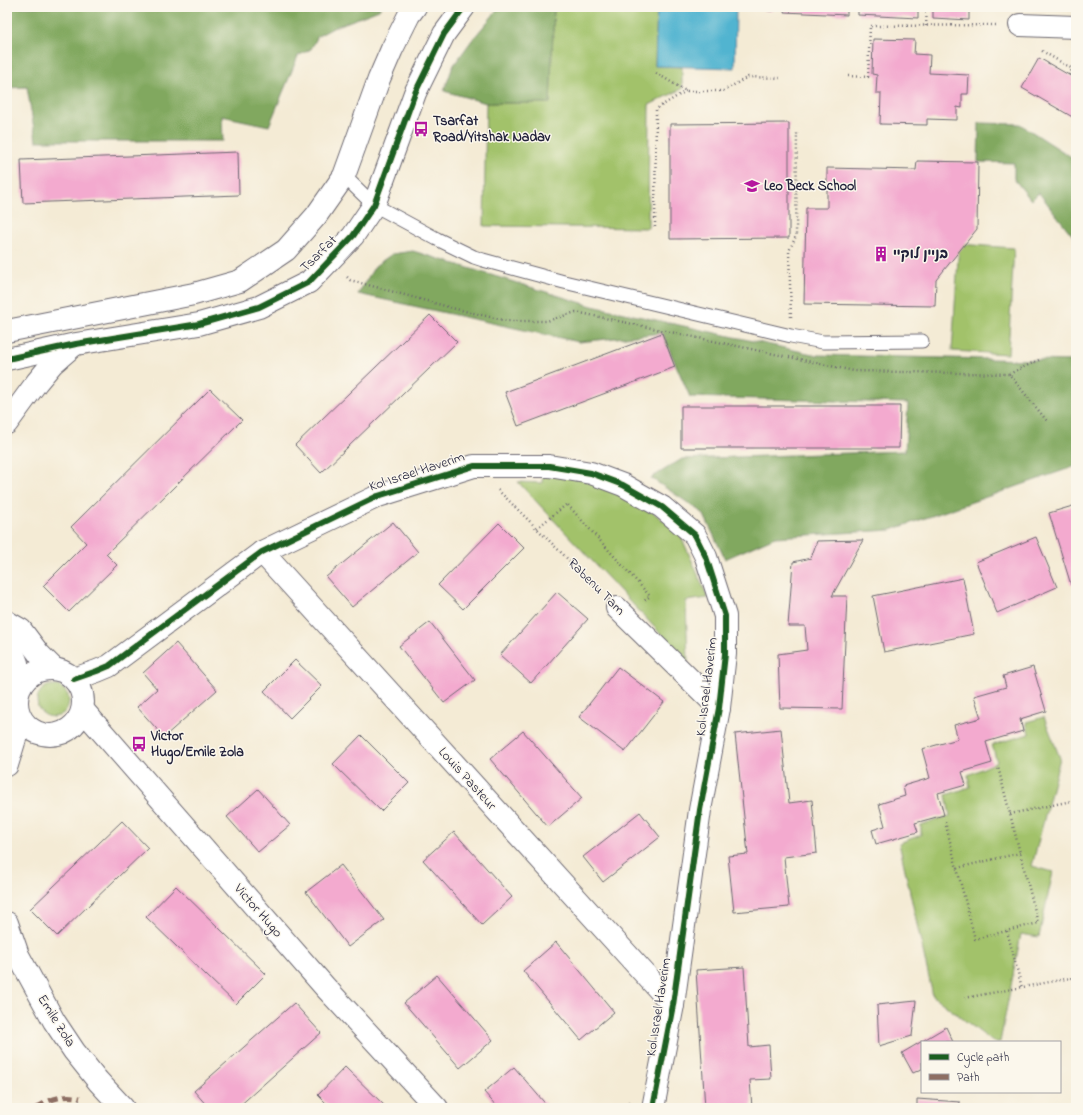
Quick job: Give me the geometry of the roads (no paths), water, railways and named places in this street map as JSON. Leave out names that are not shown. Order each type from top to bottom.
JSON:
[{"type":"street","name":"Tsarfat","points":[[7,331],[194,294],[240,281],[286,250],[316,216],[344,176],[379,79],[409,14],[415,7]]},
{"type":"street","name":"Tsarfat","points":[[7,359],[76,344],[199,324],[259,307],[309,282],[353,236],[374,204],[415,93],[444,34],[464,7]]},
{"type":"street","points":[[1020,25],[1076,28]]},
{"type":"street","points":[[7,423],[52,364],[76,344]]},
{"type":"street","name":"Kol Israel Haverim","points":[[74,679],[109,666],[262,552],[378,496],[474,466],[549,466],[591,473],[624,485],[662,506],[695,536],[706,557],[725,616],[725,654],[719,708],[700,810],[673,1005],[653,1108]]},
{"type":"street","name":"Louis Pasteur","points":[[262,552],[673,1005]]},
{"type":"street","name":"Rabenu Tam","points":[[622,613],[719,708]]},
{"type":"street","points":[[20,687],[17,663],[7,638],[7,622],[21,630],[39,654],[53,668],[64,672],[74,679],[81,688],[83,710],[77,721],[68,730],[56,735],[41,734],[29,728],[22,719],[18,712],[18,694],[20,687],[26,679],[34,673],[42,669],[53,668]]},
{"type":"street","name":"Victor Hugo","points":[[83,710],[324,987],[437,1108]]},
{"type":"street","points":[[7,765],[22,719]]},
{"type":"street","name":"Emile Zola","points":[[7,923],[18,955],[54,1021],[74,1050],[123,1108]]},
{"type":"lane","points":[[344,176],[374,204],[437,240],[474,257],[564,282],[791,336],[823,342],[922,341]]},
{"type":"water","points":[[657,7],[736,7],[735,68],[655,66]]},
{"type":"place","name":"Tsarfat Road/Yitshak Nadav","points":[[421,129]]},
{"type":"place","name":"Leo Beck School","points":[[752,186]]},
{"type":"place","name":"בניין לוקיי","points":[[881,254]]},
{"type":"place","name":"Victor Hugo/Emile Zola","points":[[139,744]]}]
